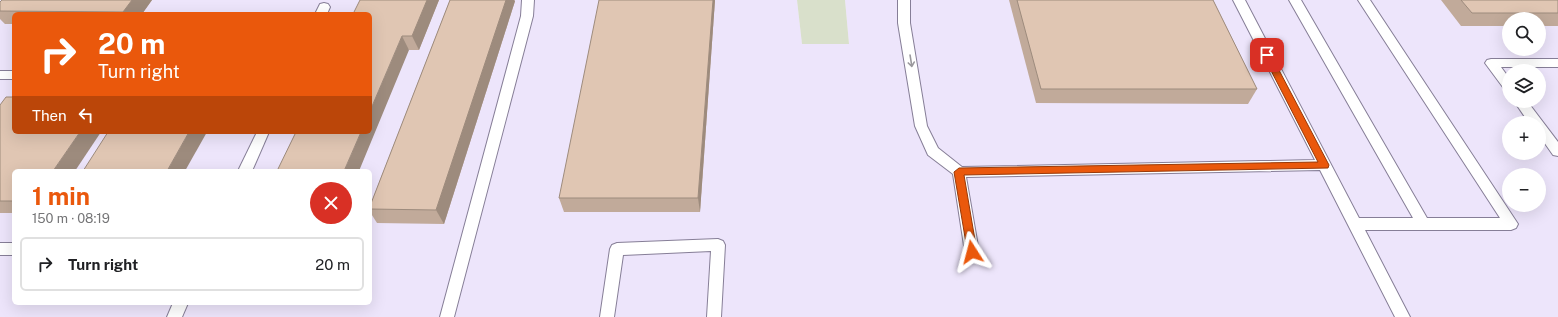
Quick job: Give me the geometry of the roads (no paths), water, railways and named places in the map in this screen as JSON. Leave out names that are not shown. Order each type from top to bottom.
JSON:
[{"type":"lane","points":[[447,317],[526,16],[528,0]]},
{"type":"lane","points":[[904,0],[904,22],[921,126],[933,151],[959,172],[1325,165]]},
{"type":"lane","points":[[1239,0],[1403,317]]},
{"type":"lane","points":[[1295,0],[1423,224]]},
{"type":"lane","points":[[1355,224],[1511,224],[1364,0]]},
{"type":"lane","points":[[1502,78],[1491,63],[1558,63]]},
{"type":"lane","points":[[0,75],[12,75]]},
{"type":"lane","points":[[246,169],[263,134]]},
{"type":"lane","points":[[1546,135],[1558,151]]},
{"type":"lane","points":[[959,172],[972,252]]},
{"type":"lane","points":[[607,317],[617,249],[718,245],[714,317]]},
{"type":"lane","points":[[0,249],[12,249]]},
{"type":"lane","points":[[174,317],[180,305]]}]
